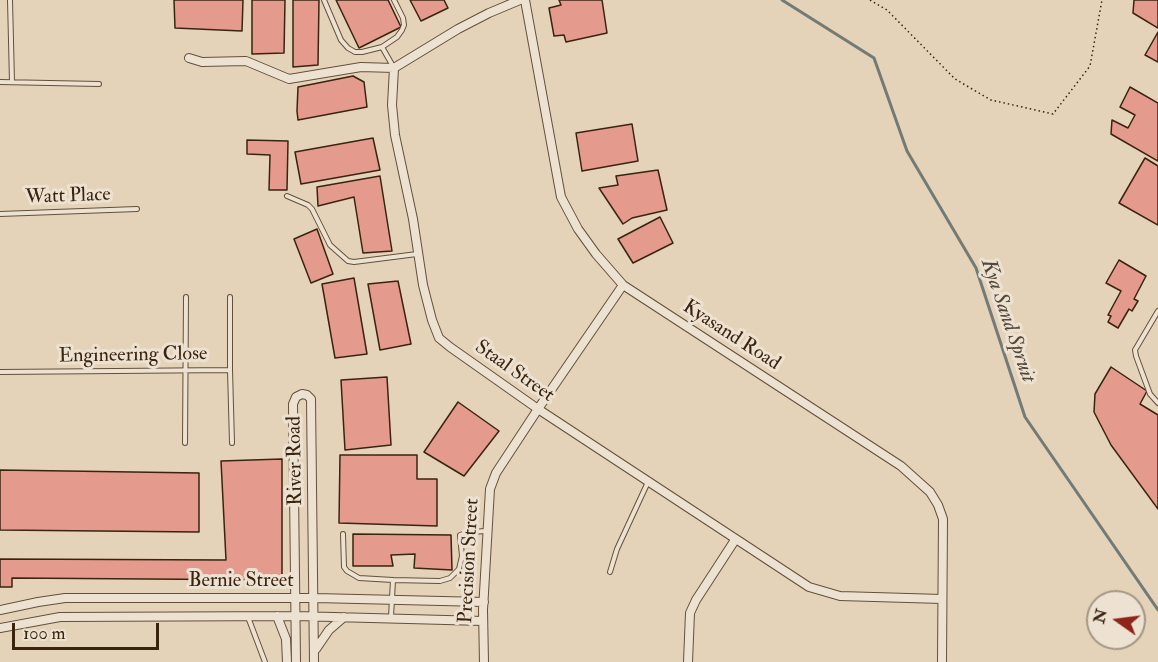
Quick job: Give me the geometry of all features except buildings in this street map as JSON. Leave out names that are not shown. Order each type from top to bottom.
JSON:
[{"type":"street","points":[[189,58],[202,63],[246,61],[289,79],[361,67],[394,68],[458,29],[520,0]]},
{"type":"street","name":"Kyasand Road","points":[[525,0],[561,197],[578,229],[596,254],[623,285],[901,466],[930,492],[943,519],[942,662]]},
{"type":"street","name":"Staal Street","points":[[394,68],[392,119],[429,308],[440,338],[538,409],[809,587],[826,593],[857,597],[942,599]]},
{"type":"street","name":"Precision Street","points":[[484,662],[483,621],[490,489],[496,473],[623,285]]},
{"type":"street","name":"River Road","points":[[296,662],[293,404],[296,397],[302,394],[311,399],[314,662]]},
{"type":"street","points":[[688,662],[690,613],[735,540]]},
{"type":"street","name":"Bernie Street","points":[[0,610],[65,598],[315,597],[484,602]]},
{"type":"street","points":[[277,616],[286,639],[287,662]]},
{"type":"street","name":"Bernie Street","points":[[0,628],[60,617],[315,616],[483,621]]},
{"type":"street","points":[[314,651],[322,637],[344,617]]},
{"type":"lane","points":[[10,0],[12,82]]},
{"type":"lane","points":[[324,0],[341,40],[355,52],[382,47],[397,37],[404,25],[394,0]]},
{"type":"lane","points":[[382,47],[394,68]]},
{"type":"lane","points":[[0,82],[99,84]]},
{"type":"lane","points":[[287,196],[312,209],[330,245],[348,261],[418,253]]},
{"type":"lane","name":"Watt Place","points":[[0,214],[138,209]]},
{"type":"lane","points":[[185,443],[186,297]]},
{"type":"lane","name":"Engineering Close","points":[[0,372],[230,370],[230,297]]},
{"type":"lane","points":[[1158,311],[1135,350],[1150,394],[1158,403]]},
{"type":"lane","points":[[230,370],[232,443]]},
{"type":"lane","points":[[610,572],[616,549],[648,482]]},
{"type":"lane","points":[[344,534],[344,567],[359,578],[440,581],[450,578],[459,569],[462,556],[460,535],[487,531]]},
{"type":"lane","points":[[391,618],[393,580]]},
{"type":"lane","points":[[248,617],[265,662]]},
{"type":"path","points":[[870,0],[887,10],[955,78],[992,100],[1053,114],[1090,66],[1102,0]]},
{"type":"waterway","name":"Kya Sand Spruit","points":[[782,0],[874,58],[907,151],[976,268],[1025,417],[1158,610]]}]
